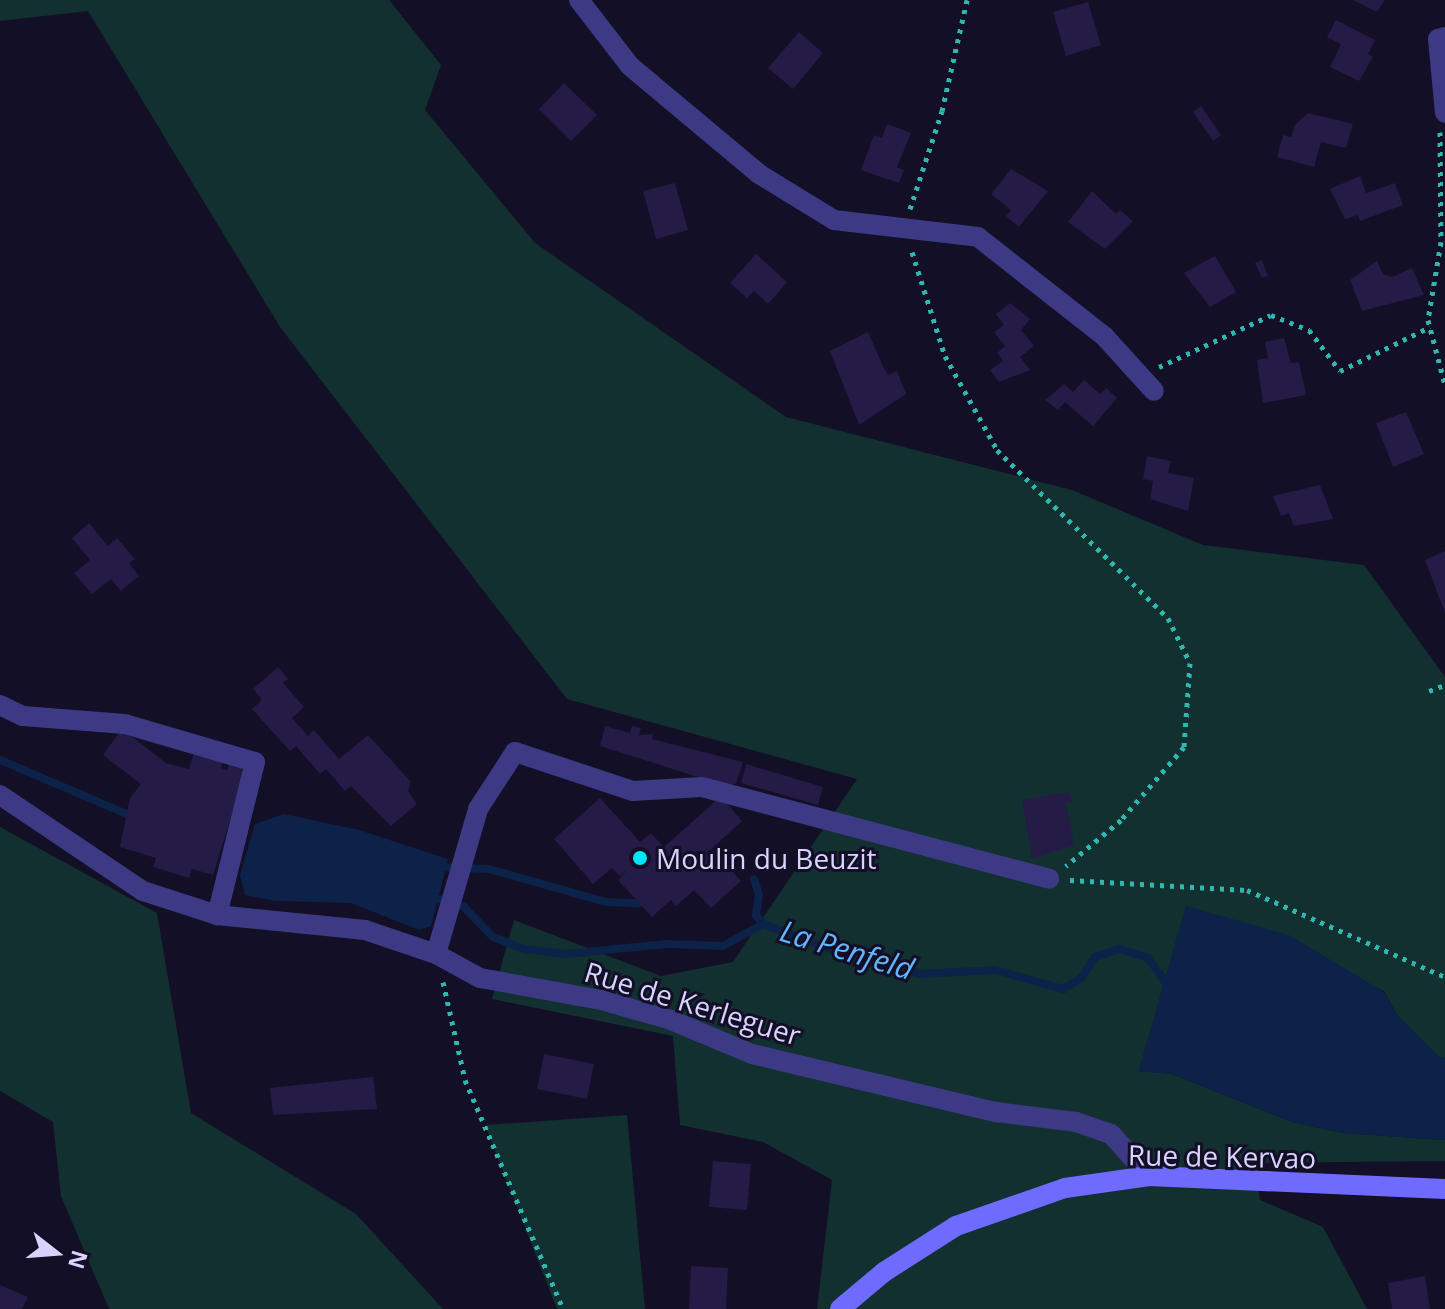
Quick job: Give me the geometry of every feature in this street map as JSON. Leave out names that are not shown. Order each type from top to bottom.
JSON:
[{"type":"main road","name":"Rue de Kervao","points":[[840,1309],[884,1272],[956,1226],[1065,1188],[1149,1176],[1445,1189]]},
{"type":"street","points":[[579,0],[630,66],[759,174],[834,220],[978,237],[1055,295],[1147,383]]},
{"type":"street","points":[[1445,37],[1438,39],[1445,115]]},
{"type":"street","points":[[0,705],[23,716],[125,724],[255,762],[217,915]]},
{"type":"street","points":[[436,954],[478,809],[515,752],[633,791],[702,787],[1049,879]]},
{"type":"street","name":"Rue de Kerleguer","points":[[0,795],[143,891],[217,915],[365,930],[436,954],[480,978],[601,1000],[671,1020],[752,1054],[996,1112],[1076,1122],[1111,1134],[1149,1176]]},
{"type":"path","points":[[967,0],[942,111],[903,227],[945,356],[997,450],[1168,618],[1190,663],[1184,747],[1121,820],[1049,879]]},
{"type":"path","points":[[1445,115],[1436,142],[1443,171],[1441,242],[1430,327],[1445,385]]},
{"type":"path","points":[[1147,383],[1271,315],[1309,330],[1340,371],[1430,327]]},
{"type":"path","points":[[1429,691],[1445,685]]},
{"type":"path","points":[[1049,879],[1247,890],[1445,977]]},
{"type":"path","points":[[436,954],[465,1080],[563,1309]]},
{"type":"green space","points":[[0,0],[389,0],[441,65],[425,110],[535,243],[786,417],[1072,490],[1203,545],[1364,565],[1445,677],[1445,1057],[1439,1057],[1397,1015],[1384,991],[1186,907],[1139,1071],[1172,1074],[1292,1122],[1343,1133],[1445,1140],[1445,1161],[1257,1163],[1260,1200],[1323,1227],[1367,1309],[817,1309],[832,1180],[763,1142],[680,1125],[673,1036],[492,999],[514,920],[661,976],[733,962],[857,779],[567,699],[280,327],[88,11],[0,21]]},
{"type":"green space","points":[[0,827],[157,913],[191,1113],[356,1214],[443,1309],[109,1309],[61,1196],[53,1122],[0,1091]]},
{"type":"green space","points":[[627,1115],[645,1309],[557,1309],[485,1125]]},
{"type":"water","points":[[284,814],[359,830],[448,859],[431,926],[419,930],[351,903],[275,901],[245,895],[240,875],[255,824]]},
{"type":"water","points":[[1186,906],[1289,935],[1384,992],[1397,1015],[1439,1057],[1445,1057],[1445,1140],[1343,1133],[1292,1122],[1172,1074],[1139,1071]]},
{"type":"building","points":[[1353,0],[1385,0],[1377,12]]},
{"type":"building","points":[[1088,2],[1101,45],[1066,56],[1053,12]]},
{"type":"building","points":[[1336,20],[1375,40],[1368,54],[1373,57],[1359,81],[1330,67],[1341,44],[1327,37]]},
{"type":"building","points":[[799,32],[823,53],[793,89],[768,68]]},
{"type":"building","points":[[564,83],[597,115],[571,141],[539,109]]},
{"type":"building","points":[[1201,106],[1221,135],[1213,141],[1193,112]]},
{"type":"building","points":[[1308,113],[1353,124],[1346,148],[1321,142],[1314,167],[1277,157],[1283,135],[1291,137],[1295,125]]},
{"type":"building","points":[[887,124],[911,133],[897,167],[904,170],[899,183],[861,170],[874,135],[882,138]]},
{"type":"building","points":[[1011,169],[1048,191],[1019,227],[1006,216],[1011,210],[991,194]]},
{"type":"building","points":[[1360,176],[1366,193],[1395,183],[1403,205],[1360,221],[1358,215],[1345,219],[1330,189]]},
{"type":"building","points":[[675,183],[688,230],[656,239],[643,191]]},
{"type":"building","points":[[1092,191],[1116,214],[1120,210],[1133,221],[1105,249],[1068,222]]},
{"type":"building","points":[[756,254],[787,282],[768,304],[754,291],[747,298],[730,283]]},
{"type":"building","points":[[1215,256],[1236,292],[1210,307],[1184,273]]},
{"type":"building","points":[[1262,260],[1268,276],[1262,278],[1255,263]]},
{"type":"building","points":[[1377,261],[1383,274],[1392,277],[1412,268],[1424,295],[1362,311],[1350,280]]},
{"type":"building","points":[[1010,303],[1030,319],[1021,330],[1034,346],[1020,357],[1030,370],[999,382],[990,370],[1003,361],[997,353],[1005,346],[994,332],[1004,325],[996,314]]},
{"type":"building","points":[[868,332],[888,375],[897,371],[906,394],[859,425],[830,351]]},
{"type":"building","points":[[1284,338],[1291,363],[1299,362],[1306,395],[1263,403],[1257,360],[1268,358],[1265,342]]},
{"type":"building","points":[[1084,380],[1100,394],[1106,388],[1117,398],[1093,426],[1065,402],[1058,410],[1045,400],[1064,384],[1073,392]]},
{"type":"building","points":[[1406,412],[1424,454],[1393,467],[1376,423]]},
{"type":"building","points":[[1147,456],[1171,461],[1168,473],[1194,478],[1188,511],[1150,499],[1153,481],[1143,479]]},
{"type":"building","points":[[1320,485],[1333,519],[1294,526],[1289,513],[1281,516],[1273,496]]},
{"type":"building","points":[[89,523],[108,546],[117,538],[135,559],[129,563],[139,576],[121,591],[111,579],[92,594],[74,573],[90,560],[72,538]]},
{"type":"building","points":[[1445,551],[1445,613],[1425,560]]},
{"type":"building","points":[[278,667],[288,679],[283,683],[304,707],[292,718],[308,736],[314,730],[339,759],[368,735],[411,782],[408,791],[417,804],[391,826],[351,786],[345,791],[326,769],[320,774],[296,746],[290,751],[252,709],[262,700],[253,689]]},
{"type":"building","points":[[605,726],[630,733],[632,726],[641,728],[639,735],[653,734],[652,739],[743,762],[736,784],[723,785],[600,746]]},
{"type":"building","points":[[122,729],[166,763],[189,769],[195,750],[224,758],[221,768],[227,770],[229,764],[241,767],[244,775],[213,875],[192,869],[189,878],[153,867],[156,858],[120,847],[130,798],[141,784],[103,755]]},
{"type":"building","points":[[746,764],[823,787],[818,805],[741,783]]},
{"type":"building","points":[[1070,792],[1072,802],[1066,803],[1074,845],[1032,859],[1022,800]]},
{"type":"building","name":"Moulin du Beuzit","points":[[600,798],[640,842],[651,833],[664,847],[718,799],[724,800],[742,821],[706,854],[711,859],[724,847],[733,857],[726,864],[741,881],[711,908],[694,890],[676,906],[671,900],[652,917],[618,880],[628,869],[620,876],[612,868],[593,884],[554,839]]},
{"type":"building","points":[[544,1054],[594,1064],[587,1099],[537,1089]]},
{"type":"building","points":[[373,1077],[377,1109],[273,1115],[270,1088]]},
{"type":"building","points":[[713,1161],[751,1164],[747,1210],[709,1207]]},
{"type":"building","points":[[691,1266],[728,1268],[726,1309],[689,1309]]},
{"type":"building","points":[[1425,1276],[1430,1309],[1392,1309],[1388,1283]]},
{"type":"building","points":[[0,1285],[28,1297],[22,1309],[0,1309]]},
{"type":"waterway","name":"La Penfeld","points":[[0,760],[129,815]]},
{"type":"waterway","name":"La Penfeld","points":[[437,867],[489,869],[606,902],[639,903]]},
{"type":"waterway","name":"La Penfeld","points":[[754,879],[759,894],[756,915],[763,924]]},
{"type":"waterway","name":"La Penfeld","points":[[430,896],[464,907],[493,937],[525,949],[564,954],[668,944],[723,946],[763,924],[836,951],[867,952],[919,974],[995,970],[1063,989],[1081,978],[1095,957],[1119,949],[1148,958],[1167,984]]},
{"type":"place","name":"Moulin du Beuzit","points":[[640,858]]}]
